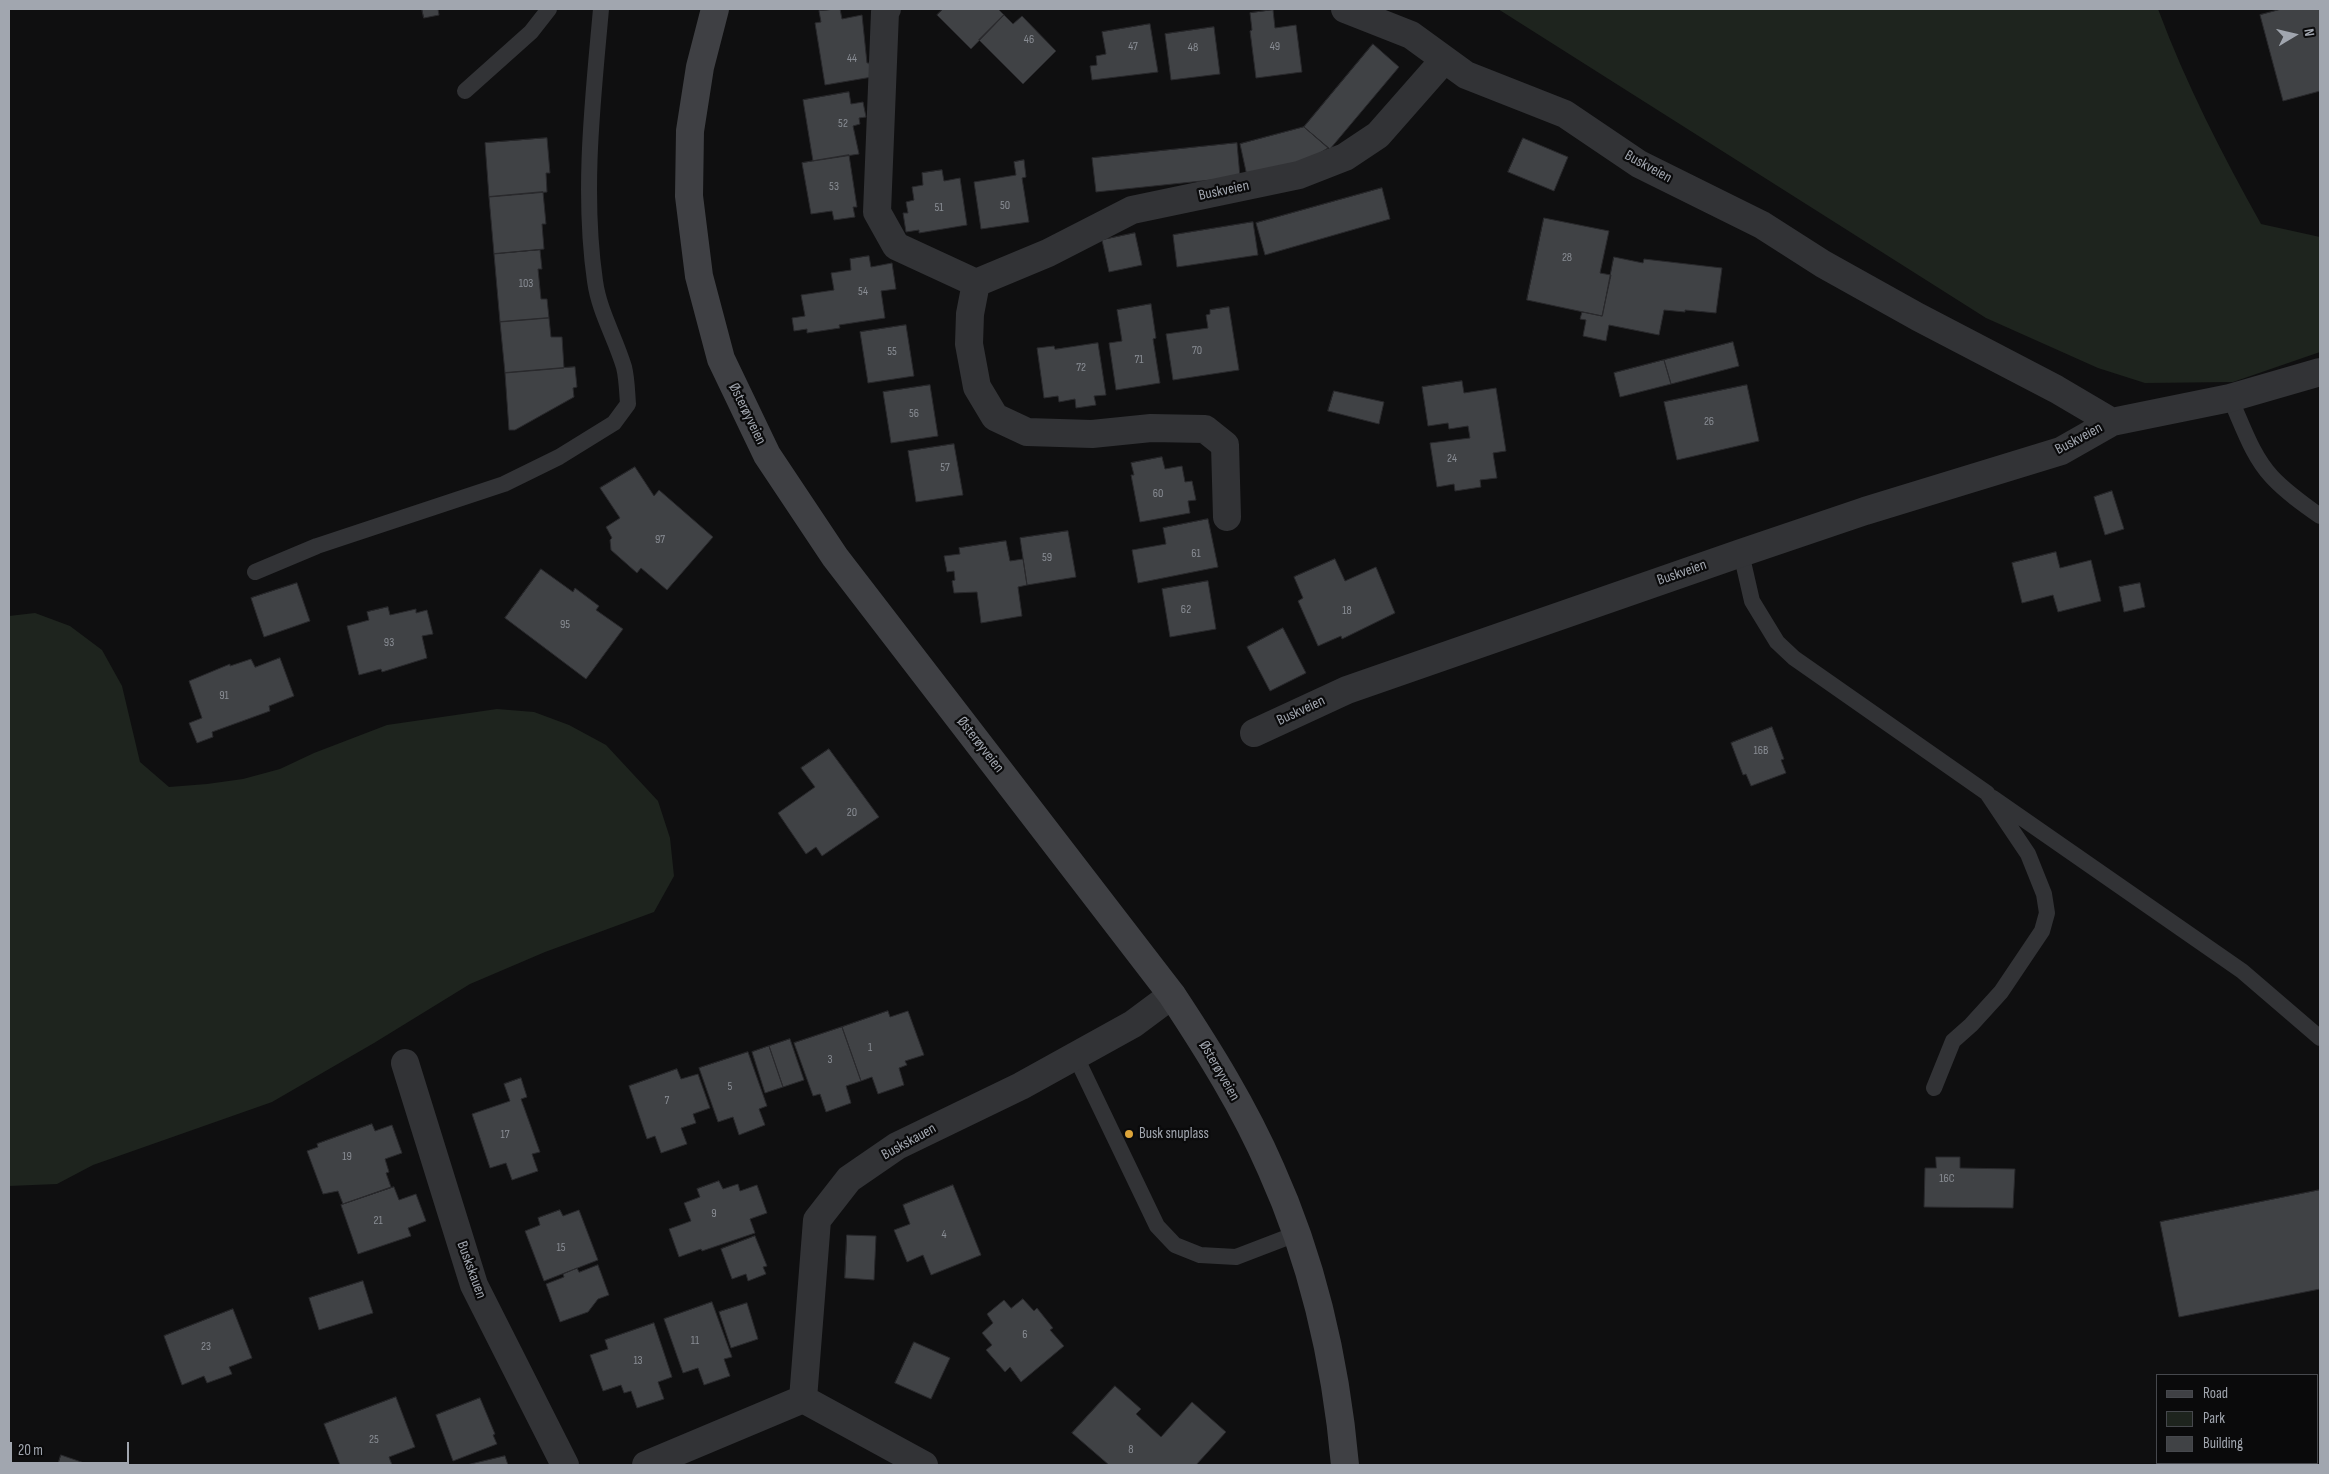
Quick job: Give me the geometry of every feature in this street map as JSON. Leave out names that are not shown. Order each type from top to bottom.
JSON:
[{"type":"main road","name":"Østerøyveien","points":[[715,9],[700,67],[690,131],[689,196],[699,276],[721,359],[767,455],[835,556],[1172,995],[1212,1055],[1245,1115],[1272,1170],[1296,1234],[1318,1304],[1337,1394],[1345,1465]]},
{"type":"street","points":[[887,9],[885,12],[880,96],[877,212],[896,246],[976,283],[970,314],[969,344],[978,387],[995,417],[1027,432],[1092,434],[1151,428],[1205,429],[1225,445],[1227,517]]},
{"type":"street","name":"Buskveien","points":[[1345,9],[1411,36],[1466,75],[1565,114],[1639,164],[1762,225],[1823,264],[1918,317],[2056,389],[2112,422]]},
{"type":"street","name":"Buskveien","points":[[976,283],[1048,253],[1132,210],[1299,175],[1345,157],[1378,135],[1444,60]]},
{"type":"street","name":"Buskveien","points":[[1254,733],[1347,690],[1865,511],[2061,451],[2112,422],[2230,398],[2320,372]]},
{"type":"street","name":"Buskskauen","points":[[802,1399],[817,1220],[848,1179],[897,1146],[1021,1086],[1133,1024],[1172,995]]},
{"type":"street","name":"Buskskauen","points":[[405,1063],[474,1285],[565,1465]]},
{"type":"street","points":[[646,1465],[802,1399],[924,1465]]},
{"type":"lane","points":[[465,91],[531,32],[549,9]]},
{"type":"lane","points":[[255,572],[317,546],[504,484],[559,457],[614,423],[628,404],[624,367],[605,321],[595,282],[589,226],[592,112],[601,9]]},
{"type":"lane","points":[[2230,398],[2253,448],[2271,476],[2294,497],[2320,516]]},
{"type":"lane","points":[[1741,553],[1752,601],[1777,642],[1794,658],[2242,971],[2320,1038]]},
{"type":"lane","points":[[1934,1088],[1953,1041],[1971,1025],[2016,972],[2042,931],[2047,913],[2044,894],[2028,854],[1987,794]]},
{"type":"lane","points":[[1074,1055],[1157,1226],[1175,1245],[1200,1255],[1236,1257],[1296,1234]]},
{"type":"green space","points":[[1498,9],[2158,9],[2180,64],[2205,118],[2261,224],[2320,237],[2320,352],[2233,382],[2145,383],[2098,368],[1986,318]]},
{"type":"green space","points":[[35,613],[70,626],[102,650],[122,686],[140,762],[169,787],[243,779],[280,769],[314,753],[387,725],[497,709],[534,712],[569,725],[606,745],[658,801],[670,838],[674,876],[654,912],[545,952],[470,984],[374,1043],[272,1102],[93,1165],[57,1184],[9,1186],[9,616]]},
{"type":"building","points":[[422,9],[438,9],[439,15],[424,18]]},
{"type":"building","points":[[840,9],[842,19],[862,15],[867,63],[869,63],[872,77],[825,85],[815,23],[821,22],[819,11]]},
{"type":"building","points":[[943,9],[998,9],[1004,15],[971,49],[937,15]]},
{"type":"building","points":[[2282,9],[2320,9],[2320,91],[2283,101],[2260,15]]},
{"type":"building","points":[[1273,10],[1275,28],[1296,25],[1302,72],[1256,78],[1250,31],[1252,30],[1250,13]]},
{"type":"building","points":[[1004,15],[1013,24],[1022,16],[1056,51],[1023,84],[979,40]]},
{"type":"building","points":[[1150,24],[1158,72],[1092,80],[1090,66],[1097,65],[1096,56],[1106,54],[1102,32]]},
{"type":"building","points":[[1214,27],[1220,74],[1171,80],[1165,34]]},
{"type":"building","points":[[1373,44],[1399,67],[1330,149],[1304,127]]},
{"type":"building","points":[[849,92],[851,104],[863,102],[866,117],[859,118],[860,124],[853,126],[859,154],[813,161],[803,100]]},
{"type":"building","points":[[1304,127],[1328,148],[1310,159],[1247,176],[1240,144]]},
{"type":"building","points":[[547,138],[550,173],[546,173],[547,192],[489,197],[485,143]]},
{"type":"building","points":[[1523,138],[1568,157],[1554,191],[1508,172]]},
{"type":"building","points":[[1237,143],[1240,177],[1096,192],[1092,158]]},
{"type":"building","points":[[849,155],[857,207],[853,207],[855,217],[834,220],[832,211],[811,214],[802,163]]},
{"type":"building","points":[[1024,160],[1026,177],[1022,178],[1029,222],[981,229],[974,182],[1016,175],[1014,162]]},
{"type":"building","points":[[942,170],[944,181],[960,178],[967,225],[919,233],[919,230],[906,232],[903,213],[908,213],[906,202],[914,200],[912,187],[923,185],[922,173]]},
{"type":"building","points":[[1382,188],[1390,219],[1265,255],[1256,223]]},
{"type":"building","points":[[543,192],[546,224],[542,224],[544,249],[494,254],[489,197]]},
{"type":"building","points":[[1544,218],[1609,231],[1600,273],[1611,275],[1602,316],[1527,300]]},
{"type":"building","points":[[1253,222],[1258,255],[1177,267],[1173,235]]},
{"type":"building","points":[[1135,233],[1142,265],[1109,272],[1102,240]]},
{"type":"building","points":[[540,250],[542,269],[538,269],[541,299],[547,299],[549,318],[500,322],[494,254]]},
{"type":"building","points":[[869,256],[871,267],[892,263],[896,289],[881,291],[885,318],[839,325],[840,328],[807,333],[807,329],[794,331],[792,318],[805,316],[801,295],[834,290],[831,273],[851,270],[850,259]]},
{"type":"building","points":[[1614,257],[1643,263],[1644,259],[1722,268],[1716,313],[1664,310],[1659,335],[1609,325],[1606,341],[1583,336],[1586,320],[1580,319],[1582,312],[1602,316]]},
{"type":"building","points":[[1151,304],[1156,338],[1153,339],[1160,383],[1116,390],[1109,343],[1122,341],[1117,310]]},
{"type":"building","points":[[1229,307],[1239,370],[1173,380],[1166,334],[1208,328],[1206,315],[1210,314],[1210,310]]},
{"type":"building","points":[[549,318],[551,337],[562,337],[564,368],[505,373],[500,322]]},
{"type":"building","points":[[906,325],[914,376],[868,383],[860,332]]},
{"type":"building","points":[[1733,342],[1739,366],[1671,384],[1664,360]]},
{"type":"building","points":[[1098,343],[1106,395],[1094,396],[1096,405],[1076,408],[1075,399],[1059,402],[1058,396],[1044,398],[1037,348],[1054,346],[1055,349]]},
{"type":"building","points":[[1664,360],[1671,384],[1620,397],[1614,373]]},
{"type":"building","points":[[575,367],[577,387],[573,388],[574,397],[515,430],[509,430],[505,373]]},
{"type":"building","points":[[1462,381],[1464,393],[1496,388],[1506,451],[1493,453],[1497,478],[1480,480],[1481,487],[1455,491],[1454,484],[1437,487],[1430,443],[1470,438],[1468,426],[1449,429],[1448,423],[1428,426],[1422,387]]},
{"type":"building","points":[[930,385],[938,436],[891,443],[883,392]]},
{"type":"building","points":[[1747,385],[1759,441],[1677,460],[1664,402]]},
{"type":"building","points":[[1334,391],[1384,402],[1379,424],[1328,411]]},
{"type":"building","points":[[954,444],[963,495],[916,502],[908,451]]},
{"type":"building","points":[[1162,457],[1165,469],[1182,466],[1185,482],[1192,481],[1196,500],[1188,501],[1190,513],[1140,522],[1131,475],[1134,475],[1131,463]]},
{"type":"building","points":[[635,467],[654,496],[659,490],[713,537],[667,590],[641,568],[637,573],[611,550],[610,540],[612,538],[606,527],[620,518],[600,488]]},
{"type":"building","points":[[2112,491],[2124,529],[2105,535],[2094,497]]},
{"type":"building","points":[[1208,519],[1218,567],[1138,583],[1132,550],[1166,544],[1163,528]]},
{"type":"building","points":[[1068,531],[1076,577],[1027,585],[1020,538]]},
{"type":"building","points":[[1006,541],[1010,561],[1023,559],[1027,585],[1018,587],[1022,616],[981,623],[977,592],[954,593],[952,581],[955,580],[954,571],[947,572],[944,556],[960,554],[959,548]]},
{"type":"building","points":[[2056,552],[2060,568],[2091,560],[2101,601],[2058,612],[2053,595],[2022,603],[2012,563]]},
{"type":"building","points":[[1335,559],[1345,581],[1376,567],[1395,613],[1342,639],[1341,636],[1318,646],[1298,601],[1303,598],[1294,577]]},
{"type":"building","points":[[541,569],[573,592],[575,588],[599,606],[596,610],[623,629],[586,679],[505,618]]},
{"type":"building","points":[[1208,581],[1216,629],[1170,637],[1162,589]]},
{"type":"building","points":[[297,583],[310,621],[264,637],[251,598]]},
{"type":"building","points":[[2140,583],[2145,607],[2124,612],[2119,587]]},
{"type":"building","points":[[388,607],[390,615],[416,609],[416,613],[427,610],[433,634],[422,636],[427,658],[382,672],[381,669],[359,675],[347,626],[369,620],[367,612]]},
{"type":"building","points":[[1283,628],[1306,673],[1270,691],[1247,647]]},
{"type":"building","points":[[280,658],[294,696],[269,706],[270,711],[212,732],[213,737],[197,743],[189,723],[202,718],[189,681],[230,664],[230,666],[251,659],[255,667]]},
{"type":"building","points":[[1772,727],[1784,759],[1781,760],[1786,773],[1751,786],[1746,774],[1743,775],[1731,743]]},
{"type":"building","points":[[829,749],[879,817],[822,856],[816,847],[806,854],[778,813],[815,787],[801,768]]},
{"type":"building","points":[[888,1011],[890,1017],[908,1011],[924,1055],[905,1061],[907,1065],[899,1068],[904,1085],[878,1094],[872,1077],[861,1081],[842,1027]]},
{"type":"building","points":[[842,1027],[861,1081],[846,1086],[851,1103],[826,1112],[820,1094],[813,1096],[794,1043]]},
{"type":"building","points":[[790,1039],[804,1080],[783,1087],[769,1046]]},
{"type":"building","points":[[769,1046],[783,1087],[765,1093],[752,1052]]},
{"type":"building","points":[[748,1052],[767,1106],[759,1109],[765,1125],[739,1135],[733,1117],[718,1122],[699,1068]]},
{"type":"building","points":[[677,1069],[681,1079],[698,1074],[710,1108],[693,1114],[696,1123],[681,1128],[687,1144],[661,1153],[655,1136],[647,1139],[629,1086]]},
{"type":"building","points":[[521,1078],[527,1097],[521,1099],[540,1152],[532,1154],[538,1171],[512,1180],[506,1163],[490,1168],[472,1114],[510,1101],[504,1084]]},
{"type":"building","points":[[372,1124],[375,1131],[392,1125],[402,1153],[385,1159],[389,1172],[386,1173],[391,1187],[343,1204],[338,1191],[323,1194],[307,1151],[318,1147],[317,1144]]},
{"type":"building","points":[[1936,1157],[1960,1157],[1960,1168],[2015,1169],[2013,1208],[1924,1207],[1925,1168],[1936,1168]]},
{"type":"building","points":[[719,1181],[723,1189],[738,1184],[740,1191],[757,1185],[767,1213],[750,1219],[755,1233],[679,1257],[669,1229],[691,1221],[684,1203],[700,1197],[697,1189]]},
{"type":"building","points":[[953,1185],[981,1255],[931,1275],[923,1255],[907,1262],[894,1230],[910,1224],[903,1205]]},
{"type":"building","points":[[394,1187],[399,1200],[416,1194],[426,1221],[408,1228],[411,1236],[358,1254],[341,1205]]},
{"type":"building","points":[[2320,1190],[2320,1289],[2179,1317],[2160,1222]]},
{"type":"building","points":[[560,1210],[563,1216],[579,1210],[598,1260],[544,1281],[525,1231],[540,1225],[538,1218]]},
{"type":"building","points":[[847,1235],[876,1236],[874,1280],[845,1278]]},
{"type":"building","points":[[755,1236],[767,1266],[763,1267],[766,1274],[748,1281],[746,1274],[732,1279],[721,1249]]},
{"type":"building","points":[[598,1265],[609,1295],[598,1299],[588,1312],[560,1322],[546,1284],[564,1277],[563,1274],[577,1268],[579,1272]]},
{"type":"building","points":[[363,1281],[373,1313],[319,1330],[309,1298]]},
{"type":"building","points":[[1023,1299],[1034,1311],[1037,1308],[1053,1328],[1050,1330],[1064,1346],[1021,1382],[1010,1367],[1005,1372],[986,1350],[992,1345],[982,1333],[993,1323],[987,1314],[1004,1300],[1011,1308]]},
{"type":"building","points":[[712,1302],[732,1357],[724,1359],[730,1376],[704,1385],[698,1368],[683,1373],[664,1319]]},
{"type":"building","points":[[747,1303],[758,1339],[731,1348],[719,1312]]},
{"type":"building","points":[[233,1309],[252,1358],[229,1367],[232,1374],[207,1383],[204,1376],[182,1385],[164,1336]]},
{"type":"building","points":[[654,1323],[672,1377],[658,1382],[664,1399],[637,1408],[631,1391],[624,1393],[621,1385],[603,1391],[590,1355],[608,1349],[605,1340]]},
{"type":"building","points":[[914,1342],[950,1358],[931,1399],[895,1383]]},
{"type":"building","points":[[1115,1386],[1141,1409],[1136,1414],[1161,1437],[1192,1402],[1226,1432],[1196,1465],[1109,1465],[1072,1433]]},
{"type":"building","points":[[396,1397],[415,1447],[389,1457],[392,1465],[340,1465],[324,1424]]},
{"type":"building","points":[[480,1398],[495,1434],[493,1435],[497,1444],[453,1461],[436,1415]]},
{"type":"building","points":[[61,1455],[90,1465],[58,1465]]},
{"type":"building","points":[[505,1456],[508,1465],[467,1465]]},
{"type":"place","name":"Busk snuplass","points":[[1129,1134]]}]
